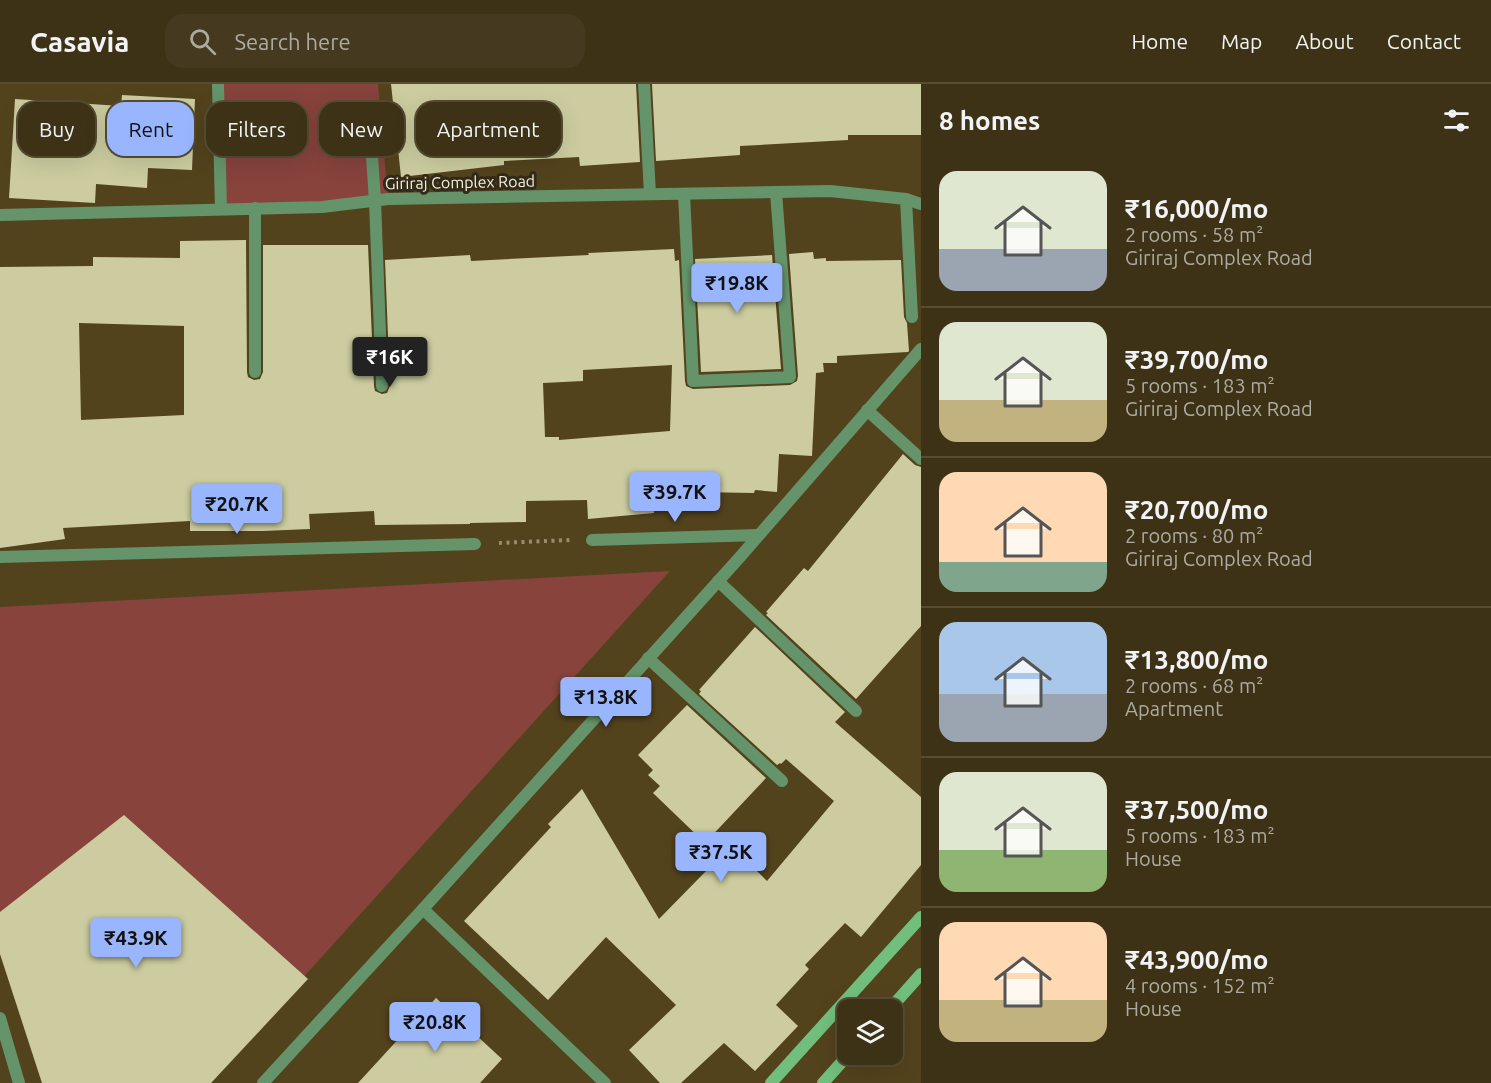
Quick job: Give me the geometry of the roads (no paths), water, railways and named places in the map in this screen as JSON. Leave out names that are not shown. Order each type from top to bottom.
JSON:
[{"type":"street","points":[[218,84],[221,209]]},
{"type":"street","points":[[644,84],[650,194]]},
{"type":"street","points":[[372,156],[382,386]]},
{"type":"street","name":"Giriraj Complex Road","points":[[0,215],[322,207],[400,199],[830,191],[906,199],[921,204]]},
{"type":"street","points":[[684,194],[693,381],[790,376],[776,192]]},
{"type":"street","points":[[906,199],[912,317]]},
{"type":"street","points":[[255,208],[255,372]]},
{"type":"street","points":[[263,1083],[423,909],[759,535],[921,348]]},
{"type":"street","points":[[867,410],[921,459]]},
{"type":"street","points":[[592,540],[759,535]]},
{"type":"street","points":[[0,557],[475,543]]},
{"type":"street","points":[[717,581],[856,711]]},
{"type":"street","points":[[648,658],[782,781]]},
{"type":"street","points":[[423,909],[605,1083]]},
{"type":"street","points":[[771,1083],[921,917]]},
{"type":"street","points":[[899,999],[921,974]]},
{"type":"street","points":[[0,1018],[19,1083]]},
{"type":"street","points":[[823,1083],[839,1065]]}]
